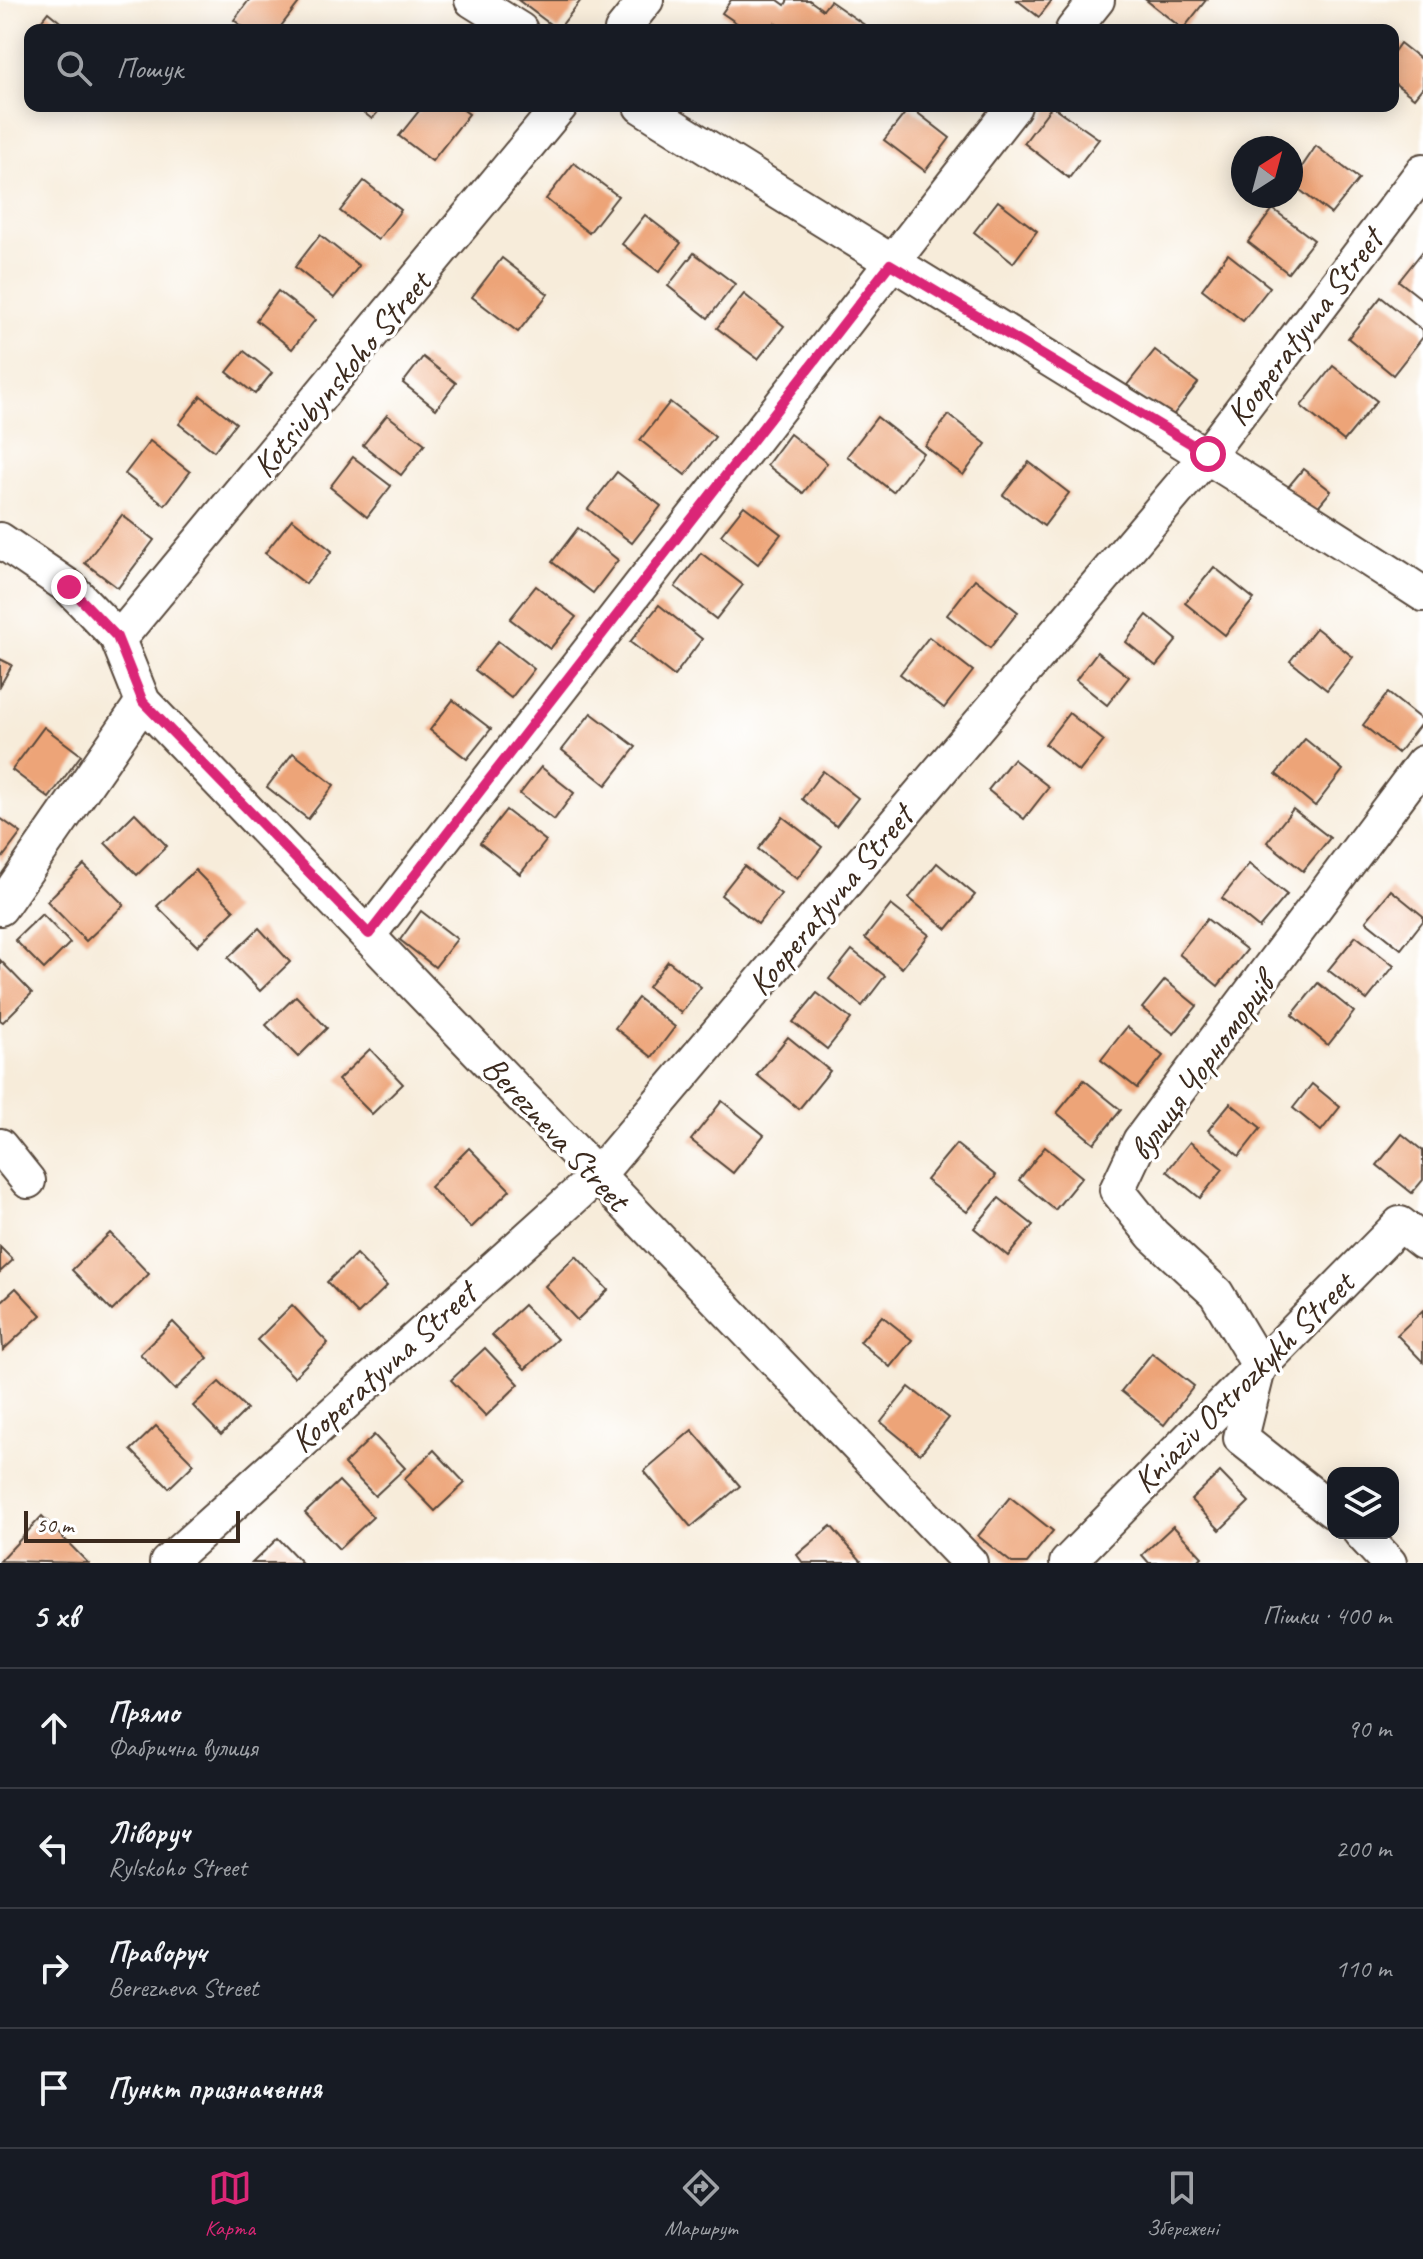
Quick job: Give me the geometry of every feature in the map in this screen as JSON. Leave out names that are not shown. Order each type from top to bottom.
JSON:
[{"type":"street","points":[[472,0],[510,24]]},
{"type":"street","points":[[627,24],[646,0]]},
{"type":"street","points":[[1078,24],[1097,0]]},
{"type":"street","name":"Kotsiubynskoho Street","points":[[117,637],[127,629],[388,318],[555,112]]},
{"type":"street","points":[[650,112],[890,264],[1208,454],[1423,594]]},
{"type":"street","points":[[369,934],[1009,112]]},
{"type":"street","name":"Kooperatyvna Street","points":[[167,1563],[596,1177],[1208,454],[1423,171]]},
{"type":"street","name":"Berezneva Street","points":[[0,540],[69,587],[117,637],[143,702],[970,1563]]},
{"type":"street","points":[[0,908],[143,702]]},
{"type":"street","name":"вулиця Чорноморців","points":[[1259,1365],[1216,1293],[1153,1235],[1117,1190],[1140,1141],[1423,763]]},
{"type":"street","points":[[0,1146],[28,1181]]},
{"type":"street","name":"Kniaziv Ostrozkykh Street","points":[[1067,1563],[1400,1224],[1423,1242]]},
{"type":"street","points":[[1259,1365],[1241,1438],[1327,1506]]},
{"type":"street","points":[[1367,1539],[1389,1563]]},
{"type":"building","points":[[249,0],[301,0],[283,24],[239,24],[234,20]]},
{"type":"building","points":[[518,0],[581,0],[563,24],[550,24]]},
{"type":"building","points":[[731,0],[778,0],[785,5],[788,0],[809,0],[823,10],[830,1],[863,24],[738,24],[722,13]]},
{"type":"building","points":[[1017,0],[1052,0],[1039,17]]},
{"type":"building","points":[[1146,0],[1206,0],[1187,24],[1177,24]]},
{"type":"building","points":[[48,12],[63,24],[39,24]]},
{"type":"building","points":[[1399,44],[1423,61],[1423,87],[1414,98],[1399,87]]},
{"type":"building","points":[[363,112],[378,112],[372,119]]},
{"type":"building","points":[[418,112],[469,114],[432,161],[399,136]]},
{"type":"building","points":[[906,112],[916,112],[950,138],[925,171],[884,140]]},
{"type":"building","points":[[1047,112],[1061,112],[1099,139],[1069,178],[1024,143]]},
{"type":"building","points":[[1316,146],[1359,179],[1331,214],[1303,192],[1303,165]]},
{"type":"building","points":[[574,163],[618,196],[589,233],[546,199]]},
{"type":"building","points":[[364,181],[401,210],[378,240],[340,211]]},
{"type":"building","points":[[998,201],[1037,231],[1013,263],[974,232]]},
{"type":"building","points":[[1273,209],[1314,240],[1288,273],[1248,242]]},
{"type":"building","points":[[645,215],[681,243],[659,272],[622,244]]},
{"type":"building","points":[[320,235],[359,266],[334,298],[295,267]]},
{"type":"building","points":[[1423,251],[1423,300],[1399,281]]},
{"type":"building","points":[[694,253],[735,284],[708,318],[668,286]]},
{"type":"building","points":[[1228,254],[1270,287],[1243,321],[1202,289]]},
{"type":"building","points":[[502,258],[548,294],[518,332],[472,297]]},
{"type":"building","points":[[278,291],[315,320],[292,349],[256,320]]},
{"type":"building","points":[[744,294],[784,326],[758,359],[717,328]]},
{"type":"building","points":[[1381,297],[1423,331],[1423,337],[1393,375],[1348,338]]},
{"type":"building","points":[[1155,350],[1198,383],[1170,419],[1127,385]]},
{"type":"building","points":[[244,351],[272,373],[255,394],[227,372]]},
{"type":"building","points":[[423,357],[456,383],[436,409],[403,383]]},
{"type":"building","points":[[1333,366],[1377,401],[1344,441],[1301,406]]},
{"type":"building","points":[[201,396],[236,423],[214,451],[179,424]]},
{"type":"building","points":[[670,402],[715,437],[685,475],[640,440]]},
{"type":"building","points":[[387,415],[425,444],[401,475],[363,445]]},
{"type":"building","points":[[949,415],[986,444],[963,475],[925,446]]},
{"type":"building","points":[[877,417],[923,453],[893,492],[847,456]]},
{"type":"building","points":[[790,434],[827,463],[803,493],[767,465]]},
{"type":"building","points":[[150,441],[190,472],[165,505],[125,474]]},
{"type":"building","points":[[353,457],[391,486],[367,517],[330,487]]},
{"type":"building","points":[[1029,462],[1069,493],[1044,526],[1003,495]]},
{"type":"building","points":[[1303,469],[1331,491],[1311,515],[1283,493]]},
{"type":"building","points":[[617,472],[661,506],[632,543],[588,509]]},
{"type":"building","points":[[744,506],[781,534],[758,564],[721,535]]},
{"type":"building","points":[[122,515],[154,540],[118,588],[85,563]]},
{"type":"building","points":[[292,519],[332,551],[306,584],[265,553]]},
{"type":"building","points":[[578,528],[618,560],[593,593],[552,562]]},
{"type":"building","points":[[701,553],[743,585],[716,619],[675,587]]},
{"type":"building","points":[[1214,567],[1254,599],[1225,635],[1185,603]]},
{"type":"building","points":[[975,579],[1018,612],[990,648],[947,615]]},
{"type":"building","points":[[536,586],[576,617],[550,649],[510,619]]},
{"type":"building","points":[[659,605],[702,639],[674,676],[630,642]]},
{"type":"building","points":[[1147,615],[1177,640],[1156,666],[1126,642]]},
{"type":"building","points":[[1316,628],[1353,657],[1327,690],[1290,661]]},
{"type":"building","points":[[929,637],[973,671],[944,708],[900,674]]},
{"type":"building","points":[[498,641],[534,669],[511,698],[475,670]]},
{"type":"building","points":[[1097,652],[1129,677],[1107,705],[1076,680]]},
{"type":"building","points":[[0,659],[12,665],[0,686]]},
{"type":"building","points":[[1388,693],[1423,721],[1398,753],[1363,725]]},
{"type":"building","points":[[453,700],[491,729],[467,759],[430,730]]},
{"type":"building","points":[[591,713],[636,747],[606,785],[562,750]]},
{"type":"building","points":[[1069,713],[1104,741],[1079,772],[1045,744]]},
{"type":"building","points":[[44,727],[81,755],[49,798],[12,770]]},
{"type":"building","points":[[1305,739],[1343,770],[1315,806],[1276,774]]},
{"type":"building","points":[[293,753],[334,785],[308,819],[267,787]]},
{"type":"building","points":[[1013,759],[1049,787],[1024,819],[988,790]]},
{"type":"building","points":[[541,767],[574,793],[554,820],[520,794]]},
{"type":"building","points":[[823,771],[858,798],[836,826],[802,799]]},
{"type":"building","points":[[1293,809],[1330,838],[1303,871],[1267,842]]},
{"type":"building","points":[[506,810],[546,841],[520,874],[480,843]]},
{"type":"building","points":[[135,813],[167,846],[137,875],[105,843]]},
{"type":"building","points":[[783,817],[822,847],[797,879],[758,849]]},
{"type":"building","points":[[0,818],[21,833],[0,861]]},
{"type":"building","points":[[937,863],[975,895],[947,929],[909,898]]},
{"type":"building","points":[[1249,864],[1287,895],[1259,928],[1222,898]]},
{"type":"building","points":[[84,865],[124,905],[86,941],[47,901]]},
{"type":"building","points":[[744,866],[781,894],[758,924],[721,895]]},
{"type":"building","points":[[195,870],[234,910],[197,946],[157,906]]},
{"type":"building","points":[[1391,890],[1423,916],[1423,921],[1401,949],[1366,921]]},
{"type":"building","points":[[891,905],[929,935],[902,968],[865,938]]},
{"type":"building","points":[[421,911],[457,939],[435,967],[400,940]]},
{"type":"building","points":[[42,914],[70,943],[44,969],[15,940]]},
{"type":"building","points":[[1207,919],[1247,950],[1218,986],[1179,954]]},
{"type":"building","points":[[259,928],[290,962],[260,991],[228,958]]},
{"type":"building","points":[[1356,936],[1394,966],[1367,1000],[1328,970]]},
{"type":"building","points":[[852,950],[885,976],[862,1006],[829,979]]},
{"type":"building","points":[[0,960],[32,993],[3,1022],[0,1020]]},
{"type":"building","points":[[668,961],[701,987],[681,1013],[648,987]]},
{"type":"building","points":[[1165,980],[1197,1006],[1174,1034],[1142,1008]]},
{"type":"building","points":[[1318,983],[1354,1012],[1328,1045],[1292,1015]]},
{"type":"building","points":[[817,993],[851,1019],[827,1049],[793,1022]]},
{"type":"building","points":[[296,996],[327,1028],[298,1057],[266,1025]]},
{"type":"building","points":[[638,998],[675,1027],[652,1057],[615,1028]]},
{"type":"building","points":[[1127,1027],[1163,1056],[1137,1088],[1101,1060]]},
{"type":"building","points":[[788,1037],[830,1071],[799,1109],[757,1075]]},
{"type":"building","points":[[370,1049],[403,1084],[372,1114],[338,1080]]},
{"type":"building","points":[[1084,1080],[1121,1110],[1094,1143],[1057,1113]]},
{"type":"building","points":[[1312,1084],[1340,1107],[1321,1131],[1293,1108]]},
{"type":"building","points":[[722,1101],[764,1135],[733,1173],[691,1140]]},
{"type":"building","points":[[1230,1103],[1261,1128],[1239,1156],[1208,1130]]},
{"type":"building","points":[[1402,1134],[1423,1151],[1423,1180],[1412,1193],[1377,1165]]},
{"type":"building","points":[[1190,1142],[1223,1169],[1200,1198],[1167,1171]]},
{"type":"building","points":[[956,1144],[996,1176],[967,1212],[926,1180]]},
{"type":"building","points":[[1045,1147],[1082,1177],[1055,1210],[1019,1180]]},
{"type":"building","points":[[469,1148],[510,1190],[471,1228],[430,1187]]},
{"type":"building","points":[[999,1198],[1033,1225],[1008,1256],[974,1228]]},
{"type":"building","points":[[110,1233],[149,1274],[112,1311],[72,1270]]},
{"type":"building","points":[[0,1247],[13,1260],[0,1272]]},
{"type":"building","points":[[356,1254],[387,1286],[358,1314],[327,1282]]},
{"type":"building","points":[[576,1256],[608,1290],[577,1320],[545,1286]]},
{"type":"building","points":[[16,1288],[41,1315],[3,1350],[0,1303]]},
{"type":"building","points":[[292,1305],[328,1343],[294,1377],[257,1340]]},
{"type":"building","points":[[524,1305],[557,1339],[525,1369],[492,1335]]},
{"type":"building","points":[[1423,1310],[1423,1362],[1397,1335]]},
{"type":"building","points":[[882,1316],[912,1340],[890,1367],[860,1342]]},
{"type":"building","points":[[173,1322],[208,1358],[175,1390],[140,1354]]},
{"type":"building","points":[[485,1348],[519,1384],[486,1416],[451,1380]]},
{"type":"building","points":[[1152,1353],[1194,1386],[1164,1425],[1121,1391]]},
{"type":"building","points":[[219,1382],[247,1409],[221,1435],[193,1406]]},
{"type":"building","points":[[909,1387],[949,1418],[920,1454],[881,1422]]},
{"type":"building","points":[[156,1426],[194,1464],[169,1488],[131,1450]]},
{"type":"building","points":[[692,1430],[740,1486],[691,1527],[644,1471]]},
{"type":"building","points":[[374,1435],[405,1468],[375,1496],[344,1464]]},
{"type":"building","points":[[434,1450],[465,1483],[435,1511],[404,1479]]},
{"type":"building","points":[[1220,1472],[1249,1502],[1220,1530],[1191,1500]]},
{"type":"building","points":[[339,1481],[373,1517],[339,1549],[305,1513]]},
{"type":"building","points":[[1010,1497],[1053,1531],[1027,1563],[1012,1563],[978,1536]]},
{"type":"building","points":[[42,1516],[88,1563],[0,1561]]},
{"type":"building","points":[[831,1526],[863,1563],[803,1563],[797,1555]]},
{"type":"building","points":[[1173,1526],[1202,1557],[1196,1563],[1149,1563],[1142,1555]]},
{"type":"building","points":[[278,1538],[302,1563],[252,1563]]},
{"type":"route","points":[[69,587],[117,637],[143,702],[369,934],[890,264],[1208,454]]}]
